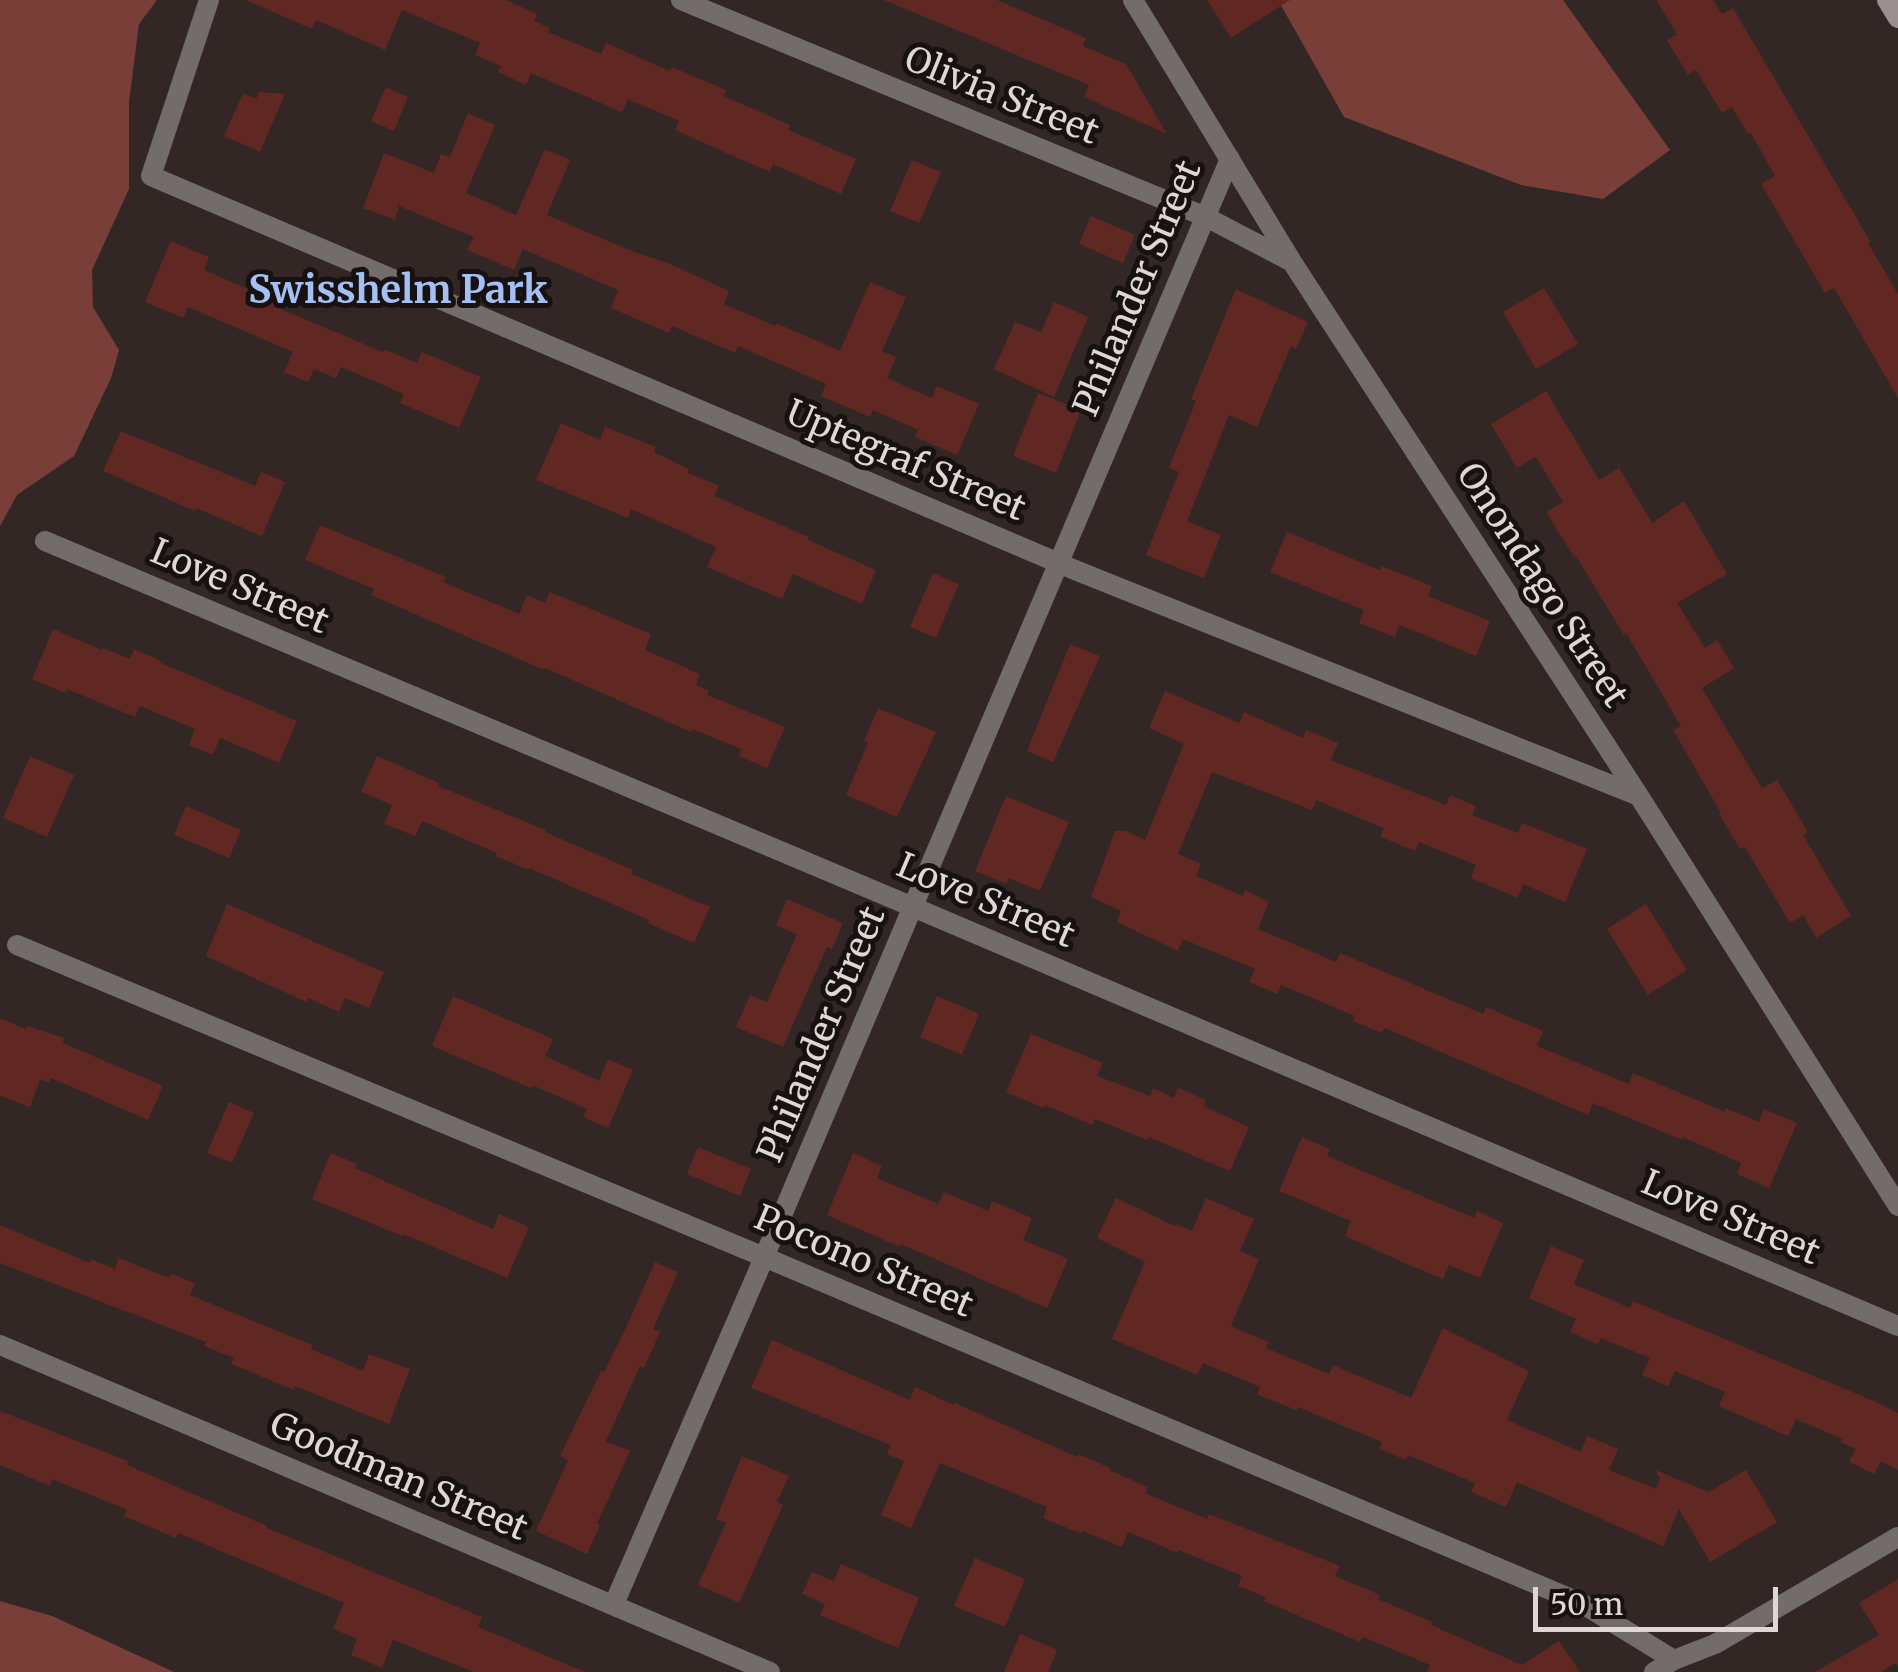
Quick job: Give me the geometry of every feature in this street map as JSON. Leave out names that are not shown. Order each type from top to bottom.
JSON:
[{"type":"main road","points":[[1888,0],[1898,18]]},
{"type":"street","name":"Uptegraf Street","points":[[209,0],[151,176],[1059,563],[1639,796]]},
{"type":"street","name":"Olivia Street","points":[[681,0],[1206,218],[1292,262]]},
{"type":"street","name":"Onondago Street","points":[[1133,0],[1292,262],[1639,796],[1898,1206]]},
{"type":"street","name":"Philander Street","points":[[614,1604],[1230,158]]},
{"type":"street","name":"Love Street","points":[[46,542],[1898,1326]]},
{"type":"street","name":"Pocono Street","points":[[17,945],[1581,1602],[1674,1660]]},
{"type":"street","name":"Goodman Street","points":[[0,1344],[770,1672]]},
{"type":"street","points":[[1654,1672],[1715,1644],[1898,1537]]},
{"type":"shaded area","points":[[0,0],[157,0],[139,24],[129,102],[129,189],[92,270],[93,307],[119,350],[111,378],[74,456],[17,495],[0,526]]},
{"type":"shaded area","points":[[1278,0],[1563,0],[1670,150],[1603,199],[1521,185],[1344,117]]},
{"type":"shaded area","points":[[0,1601],[52,1616],[174,1672],[0,1672]]},
{"type":"building","points":[[246,0],[506,0],[537,14],[534,21],[550,28],[548,32],[601,54],[606,43],[670,71],[672,67],[726,90],[724,96],[790,125],[788,130],[856,159],[841,194],[773,164],[770,172],[724,152],[675,130],[679,121],[628,99],[622,112],[531,73],[526,85],[498,72],[501,66],[475,55],[480,43],[402,10],[385,50],[316,20],[312,29]]},
{"type":"building","points":[[884,0],[997,0],[1086,38],[1083,46],[1126,64],[1167,134],[1084,97],[1089,85]]},
{"type":"building","points":[[1207,0],[1290,0],[1231,38]]},
{"type":"building","points":[[1656,0],[1713,0],[1722,14],[1733,8],[1898,294],[1898,398],[1834,288],[1825,293],[1761,184],[1775,176],[1751,133],[1748,134],[1732,107],[1722,113],[1696,70],[1688,75],[1667,40],[1677,34]]},
{"type":"building","points":[[386,87],[408,97],[394,131],[371,121]]},
{"type":"building","points":[[259,92],[285,94],[260,152],[224,136],[243,93],[256,99]]},
{"type":"building","points":[[468,113],[495,125],[466,193],[516,215],[545,149],[570,160],[547,215],[729,291],[724,304],[775,326],[776,323],[840,351],[870,282],[906,297],[882,351],[896,357],[887,378],[932,398],[937,386],[979,404],[957,455],[915,437],[918,430],[873,410],[870,417],[821,396],[826,384],[738,346],[735,353],[672,326],[669,333],[611,308],[618,290],[523,249],[514,270],[467,250],[474,237],[399,206],[395,220],[363,208],[384,153],[434,173],[441,154],[450,157]]},
{"type":"building","points":[[912,160],[941,172],[919,223],[890,211]]},
{"type":"building","points":[[1091,216],[1135,235],[1123,263],[1079,244]]},
{"type":"building","points":[[171,241],[209,257],[204,270],[278,302],[276,307],[383,352],[384,349],[417,363],[422,352],[481,377],[459,428],[400,403],[404,394],[341,367],[336,378],[314,369],[308,382],[284,372],[293,352],[188,307],[183,318],[145,302]]},
{"type":"building","points":[[1544,288],[1578,344],[1536,369],[1503,312]]},
{"type":"building","points":[[1236,289],[1308,322],[1296,349],[1291,346],[1257,427],[1229,415],[1187,521],[1221,535],[1204,578],[1146,555],[1179,472],[1169,468],[1196,401],[1191,399]]},
{"type":"building","points":[[1054,302],[1088,317],[1054,397],[994,369],[1015,322],[1041,332]]},
{"type":"building","points":[[1546,391],[1599,480],[1619,468],[1652,523],[1684,501],[1727,574],[1677,603],[1705,648],[1717,640],[1734,668],[1702,688],[1762,788],[1777,780],[1808,832],[1803,835],[1851,916],[1816,938],[1803,915],[1790,923],[1745,847],[1740,849],[1719,814],[1673,730],[1681,726],[1626,633],[1546,512],[1563,502],[1536,457],[1517,468],[1491,424]]},
{"type":"building","points":[[1038,393],[1081,410],[1056,473],[1013,456]]},
{"type":"building","points":[[561,423],[600,440],[605,427],[656,447],[654,452],[719,486],[714,496],[876,570],[862,604],[793,574],[782,599],[707,567],[716,547],[631,509],[628,518],[536,480]]},
{"type":"building","points":[[121,431],[255,486],[261,472],[285,482],[262,536],[103,471]]},
{"type":"building","points":[[320,525],[446,577],[443,582],[519,614],[527,595],[545,603],[550,592],[651,634],[645,650],[700,674],[696,685],[709,691],[707,695],[785,727],[767,768],[739,756],[741,749],[544,670],[371,595],[374,589],[305,560]]},
{"type":"building","points":[[1287,532],[1380,570],[1382,566],[1432,586],[1428,596],[1490,621],[1476,656],[1399,625],[1395,637],[1359,623],[1364,610],[1270,572]]},
{"type":"building","points":[[933,573],[959,584],[936,638],[910,627]]},
{"type":"building","points":[[53,629],[130,659],[134,649],[297,721],[279,763],[220,738],[213,755],[189,745],[195,729],[140,706],[135,717],[32,679]]},
{"type":"building","points":[[1070,644],[1100,656],[1053,762],[1027,751]]},
{"type":"building","points":[[1165,691],[1239,723],[1244,712],[1303,738],[1306,730],[1338,743],[1331,760],[1446,805],[1450,795],[1476,806],[1472,815],[1518,833],[1522,823],[1587,849],[1565,902],[1523,884],[1518,898],[1471,878],[1476,865],[1419,842],[1415,851],[1381,837],[1384,828],[1316,800],[1312,810],[1212,772],[1178,854],[1201,864],[1196,876],[1243,896],[1245,890],[1269,902],[1258,929],[1336,962],[1340,953],[1483,1014],[1486,1007],[1543,1031],[1537,1046],[1629,1084],[1633,1073],[1725,1112],[1726,1108],[1759,1122],[1764,1109],[1797,1123],[1769,1188],[1737,1174],[1741,1163],[1683,1137],[1682,1140],[1593,1103],[1588,1115],[1385,1028],[1382,1033],[1353,1021],[1355,1016],[1281,985],[1278,994],[1249,982],[1255,969],[1183,939],[1178,951],[1117,922],[1121,911],[1091,897],[1115,831],[1126,831],[1145,840],[1184,744],[1149,728]]},
{"type":"building","points":[[878,708],[936,732],[897,817],[846,795]]},
{"type":"building","points":[[30,756],[74,775],[47,837],[3,818]]},
{"type":"building","points":[[377,756],[710,907],[694,943],[422,821],[415,836],[384,824],[392,805],[361,792]]},
{"type":"building","points":[[1006,796],[1069,822],[1040,891],[1009,878],[1006,884],[975,871]]},
{"type":"building","points":[[186,806],[241,830],[229,858],[174,835]]},
{"type":"building","points":[[787,899],[843,923],[832,949],[827,947],[783,1047],[736,1027],[750,995],[767,1002],[797,934],[776,925]]},
{"type":"building","points":[[227,904],[384,972],[369,1008],[345,998],[339,1012],[308,998],[306,1002],[206,956]]},
{"type":"building","points":[[1646,904],[1687,970],[1648,995],[1607,929]]},
{"type":"building","points":[[453,996],[553,1039],[545,1056],[599,1081],[608,1059],[633,1070],[608,1128],[583,1117],[587,1109],[432,1046]]},
{"type":"building","points":[[937,996],[979,1014],[962,1055],[920,1037]]},
{"type":"building","points":[[0,1018],[64,1038],[63,1043],[163,1086],[148,1120],[51,1078],[49,1082],[40,1079],[30,1107],[0,1096]]},
{"type":"building","points":[[1031,1034],[1103,1063],[1097,1076],[1150,1096],[1153,1088],[1174,1098],[1178,1088],[1206,1100],[1203,1106],[1249,1127],[1230,1171],[1148,1137],[1147,1140],[1095,1119],[1092,1125],[1006,1092]]},
{"type":"building","points":[[229,1102],[254,1113],[232,1163],[207,1153]]},
{"type":"building","points":[[1302,1137],[1330,1149],[1327,1156],[1474,1218],[1477,1211],[1503,1223],[1480,1278],[1449,1265],[1443,1279],[1407,1264],[1345,1236],[1351,1221],[1279,1191]]},
{"type":"building","points":[[698,1147],[751,1169],[740,1196],[687,1174]]},
{"type":"building","points":[[331,1153],[357,1164],[355,1168],[493,1229],[499,1214],[529,1227],[507,1278],[312,1199]]},
{"type":"building","points":[[853,1153],[882,1166],[877,1178],[938,1204],[944,1192],[988,1211],[992,1201],[1032,1218],[1023,1240],[1068,1259],[1047,1308],[827,1215]]},
{"type":"building","points":[[1116,1198],[1192,1231],[1206,1198],[1254,1219],[1240,1251],[1259,1259],[1231,1326],[1269,1342],[1266,1348],[1329,1374],[1333,1365],[1411,1398],[1443,1328],[1529,1371],[1507,1420],[1581,1452],[1587,1436],[1618,1449],[1609,1470],[1656,1489],[1660,1478],[1655,1470],[1709,1492],[1746,1470],[1777,1522],[1710,1562],[1679,1509],[1663,1546],[1517,1482],[1506,1507],[1471,1492],[1475,1483],[1408,1455],[1406,1460],[1379,1449],[1382,1442],[1257,1394],[1260,1387],[1203,1363],[1197,1375],[1112,1339],[1145,1262],[1097,1238]]},
{"type":"building","points":[[0,1225],[90,1263],[91,1259],[115,1269],[119,1258],[169,1278],[171,1274],[195,1283],[190,1295],[312,1345],[311,1349],[363,1371],[369,1354],[410,1369],[389,1424],[231,1364],[234,1358],[204,1346],[206,1342],[0,1263]]},
{"type":"building","points":[[1551,1246],[1584,1260],[1574,1284],[1630,1308],[1633,1301],[1898,1413],[1898,1470],[1881,1461],[1874,1474],[1849,1462],[1856,1449],[1840,1442],[1842,1439],[1796,1419],[1788,1436],[1719,1406],[1725,1392],[1675,1371],[1668,1386],[1642,1375],[1650,1358],[1601,1338],[1598,1344],[1570,1332],[1576,1319],[1529,1298]]},
{"type":"building","points":[[655,1262],[678,1272],[653,1329],[660,1332],[606,1441],[630,1451],[587,1554],[536,1531],[568,1460],[560,1456]]},
{"type":"building","points":[[772,1340],[910,1400],[915,1387],[1110,1468],[1148,1487],[1145,1493],[1340,1566],[1335,1576],[1522,1665],[1559,1641],[1580,1672],[1427,1672],[1430,1665],[1363,1637],[1360,1642],[1264,1601],[1266,1597],[1238,1586],[1242,1576],[1128,1532],[1122,1547],[1083,1531],[1082,1534],[1043,1518],[1047,1507],[940,1463],[911,1528],[881,1515],[904,1461],[887,1454],[891,1445],[751,1388]]},
{"type":"building","points":[[0,1411],[128,1461],[127,1465],[267,1528],[482,1617],[478,1627],[585,1672],[474,1672],[393,1640],[382,1668],[351,1655],[357,1639],[333,1629],[344,1603],[178,1533],[176,1538],[124,1516],[127,1510],[52,1479],[50,1486],[0,1465]]},
{"type":"building","points":[[742,1456],[789,1476],[777,1502],[783,1505],[739,1603],[698,1585],[726,1523],[716,1519]]},
{"type":"building","points":[[975,1558],[1025,1579],[1005,1627],[954,1606]]},
{"type":"building","points":[[841,1564],[919,1598],[898,1648],[820,1615],[825,1604],[802,1594],[812,1572],[834,1581]]},
{"type":"building","points":[[1898,1579],[1898,1666],[1896,1663],[1881,1672],[1815,1672],[1879,1635],[1859,1603]]},
{"type":"building","points":[[1020,1634],[1057,1650],[1048,1672],[1004,1672]]},
{"type":"district","name":"Swisshelm Park","points":[[398,292]]}]
